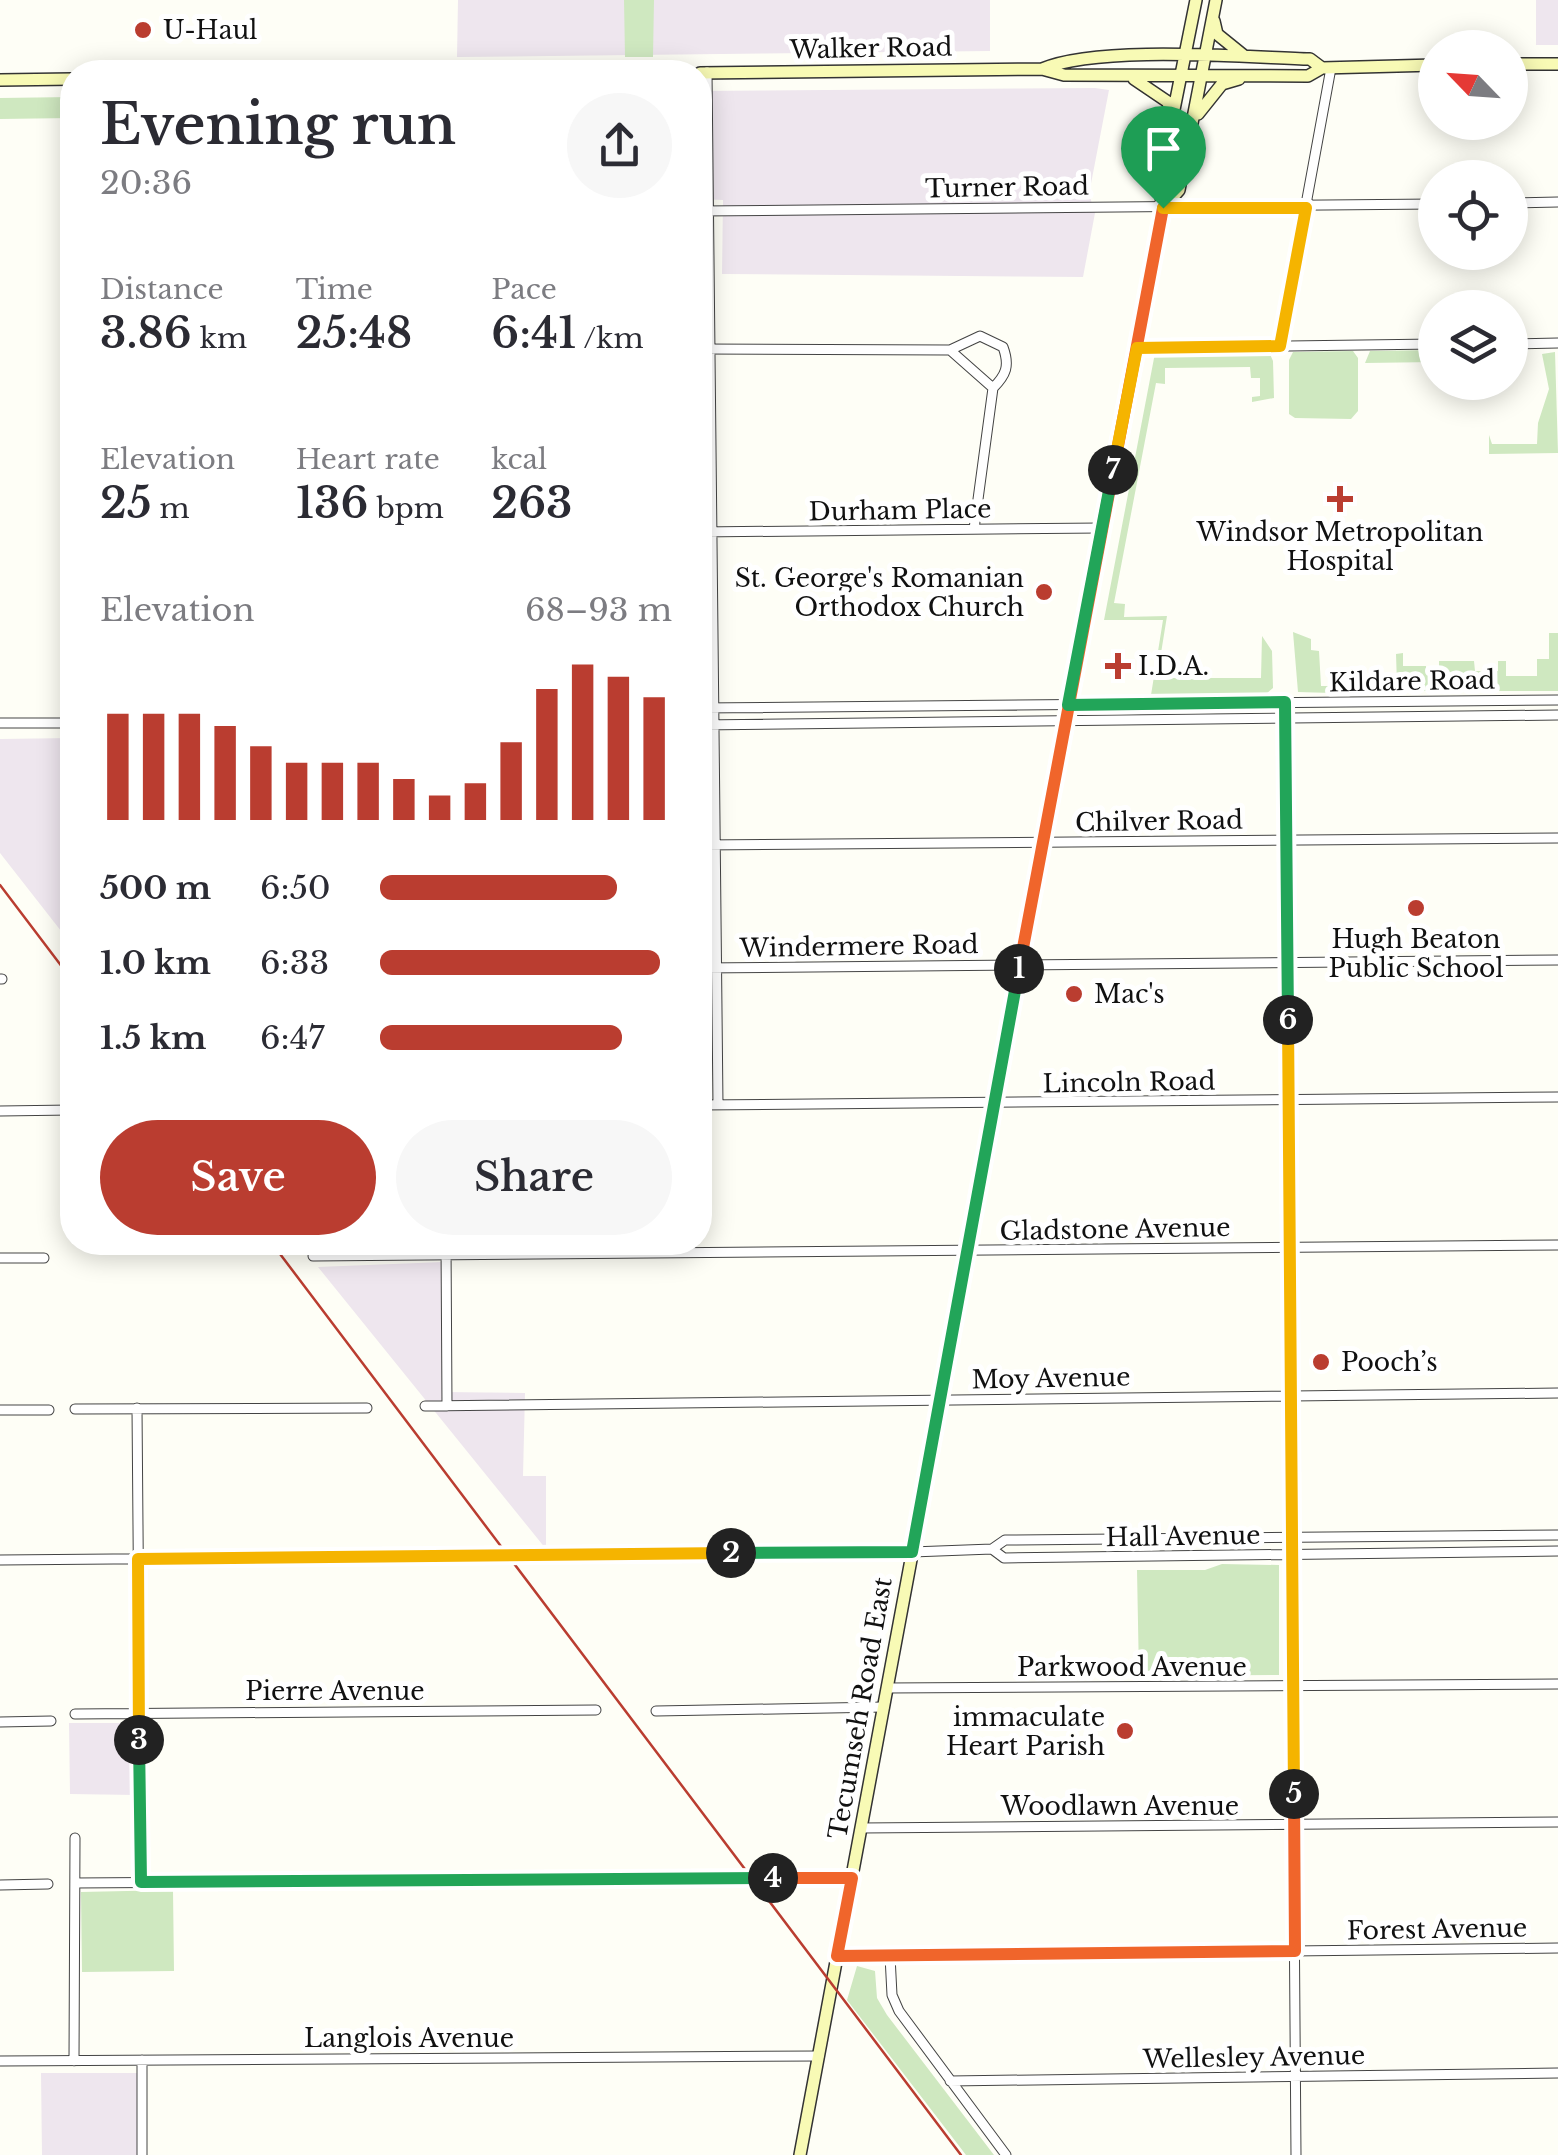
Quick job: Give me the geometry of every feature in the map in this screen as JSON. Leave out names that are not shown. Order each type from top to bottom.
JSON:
[{"type":"main road","name":"Tecumseh Road East","points":[[800,2155],[1163,208],[1159,184],[1196,0]]},
{"type":"main road","name":"Tecumseh Road East","points":[[1163,208],[1178,190],[1216,0]]},
{"type":"main road","points":[[1213,17],[1217,34],[1249,58]]},
{"type":"main road","name":"Walker Road","points":[[1042,69],[1064,60],[1185,56],[1310,59],[1327,68]]},
{"type":"main road","points":[[1528,64],[1558,64]]},
{"type":"main road","name":"Walker Road","points":[[712,72],[1042,69],[1064,75],[1308,76],[1327,68],[1418,65]]},
{"type":"main road","points":[[1127,76],[1148,85],[1168,102],[1172,120]]},
{"type":"main road","points":[[1191,127],[1205,101],[1222,84],[1247,76]]},
{"type":"main road","points":[[0,80],[60,79]]},
{"type":"street","points":[[1280,346],[1327,68]]},
{"type":"street","points":[[1528,203],[1558,202]]},
{"type":"street","name":"Turner Road","points":[[712,211],[1418,205]]},
{"type":"street","points":[[712,349],[950,350],[980,336],[1003,348],[1008,361],[1004,376],[993,388],[974,529]]},
{"type":"street","points":[[1528,344],[1558,343]]},
{"type":"street","points":[[1137,348],[1418,344]]},
{"type":"street","points":[[950,350],[993,388]]},
{"type":"street","name":"Durham Place","points":[[712,532],[1101,528]]},
{"type":"street","points":[[712,532],[718,1105]]},
{"type":"street","name":"Kildare Road","points":[[714,708],[1558,700]]},
{"type":"street","points":[[1285,702],[1296,2155]]},
{"type":"street","points":[[847,706],[848,723]]},
{"type":"street","name":"Kildare Road","points":[[714,725],[1558,715]]},
{"type":"street","points":[[0,723],[60,722]]},
{"type":"street","name":"Chilver Road","points":[[715,845],[1558,838]]},
{"type":"street","name":"Windermere Road","points":[[712,968],[1558,960]]},
{"type":"street","name":"Lincoln Road","points":[[712,1105],[1558,1097]]},
{"type":"street","points":[[0,1111],[60,1110]]},
{"type":"street","name":"Gladstone Avenue","points":[[712,1252],[1558,1245]]},
{"type":"street","points":[[446,1255],[447,1406]]},
{"type":"street","name":"Gladstone Avenue","points":[[313,1256],[446,1255]]},
{"type":"street","points":[[2,1258],[44,1258]]},
{"type":"street","name":"Moy Avenue","points":[[424,1406],[1558,1394]]},
{"type":"street","points":[[137,1408],[141,1882]]},
{"type":"street","points":[[75,1409],[367,1408]]},
{"type":"street","points":[[0,1410],[49,1410]]},
{"type":"street","name":"Hall Avenue","points":[[0,1560],[912,1552],[992,1549],[1005,1540],[1558,1535]]},
{"type":"street","name":"Hall Avenue","points":[[992,1549],[1004,1558],[1558,1551]]},
{"type":"street","name":"Parkwood Avenue","points":[[887,1688],[1558,1684]]},
{"type":"street","points":[[656,1711],[884,1707]]},
{"type":"street","name":"Pierre Avenue","points":[[74,1714],[596,1710]]},
{"type":"street","points":[[0,1722],[50,1722]]},
{"type":"street","name":"Woodlawn Avenue","points":[[861,1828],[1558,1822]]},
{"type":"street","points":[[74,2061],[75,1838]]},
{"type":"street","points":[[75,1883],[852,1878]]},
{"type":"street","points":[[0,1885],[48,1884]]},
{"type":"street","name":"Forest Avenue","points":[[837,1956],[1558,1948]]},
{"type":"street","points":[[890,1956],[892,1995],[899,2011],[1006,2155]]},
{"type":"street","name":"Langlois Avenue","points":[[0,2061],[819,2056]]},
{"type":"street","points":[[142,2060],[142,2155]]},
{"type":"street","name":"Wellesley Avenue","points":[[950,2080],[1558,2074]]},
{"type":"shaded area","points":[[458,0],[990,0],[990,51],[457,57]]},
{"type":"shaded area","points":[[1536,0],[1558,0],[1558,45],[1536,45]]},
{"type":"shaded area","points":[[1109,90],[1089,194],[1095,213],[1083,277],[722,274],[723,200],[712,200],[712,91]]},
{"type":"shaded area","points":[[60,738],[60,930],[0,853],[0,739]]},
{"type":"shaded area","points":[[443,1262],[443,1392],[525,1393],[523,1476],[546,1476],[546,1549],[318,1267]]},
{"type":"shaded area","points":[[69,1723],[134,1723],[136,1795],[70,1794]]},
{"type":"shaded area","points":[[41,2073],[140,2073],[138,2155],[42,2155]]},
{"type":"green space","points":[[624,0],[654,0],[653,57],[625,57]]},
{"type":"green space","points":[[60,97],[60,118],[0,119],[0,98]]},
{"type":"green space","points":[[1418,350],[1418,362],[1365,363],[1370,351]]},
{"type":"green space","points":[[1353,351],[1358,358],[1358,411],[1351,419],[1295,418],[1289,414],[1289,360],[1293,352]]},
{"type":"green space","points":[[1269,352],[1273,361],[1274,398],[1252,402],[1252,397],[1260,396],[1260,378],[1251,378],[1250,367],[1165,368],[1165,384],[1156,383],[1114,603],[1125,604],[1124,617],[1167,616],[1157,678],[1261,678],[1262,636],[1272,651],[1273,688],[1266,694],[1151,695],[1163,620],[1104,620],[1155,353]]},
{"type":"green space","points":[[1555,352],[1558,453],[1489,454],[1489,435],[1492,444],[1537,444],[1538,423],[1549,389],[1542,354]]},
{"type":"green space","points":[[1293,632],[1311,639],[1311,650],[1319,651],[1321,686],[1367,686],[1366,694],[1298,692]]},
{"type":"green space","points":[[1549,633],[1558,633],[1558,691],[1378,691],[1377,686],[1397,685],[1396,654],[1403,653],[1403,666],[1426,666],[1426,672],[1439,672],[1439,661],[1474,661],[1475,671],[1498,671],[1498,661],[1506,661],[1506,676],[1537,676],[1537,659],[1549,659]]},
{"type":"green space","points":[[1222,1564],[1279,1565],[1279,1675],[1139,1676],[1137,1570],[1205,1570]]},
{"type":"green space","points":[[173,1890],[174,1971],[82,1972],[81,1892]]},
{"type":"green space","points":[[857,1966],[875,1971],[877,1998],[887,2015],[994,2155],[966,2155],[847,2000]]},
{"type":"railway","points":[[0,885],[60,964]]},
{"type":"railway","points":[[281,1255],[961,2155]]},
{"type":"place","name":"U-Haul","points":[[143,30]]},
{"type":"place","name":"Windsor Metropolitan Hospital","points":[[1340,499]]},
{"type":"place","name":"St. George's Romanian Orthodox Church","points":[[1044,592]]},
{"type":"place","name":"I.D.A.","points":[[1118,666]]},
{"type":"place","name":"Hugh Beaton Public School","points":[[1416,908]]},
{"type":"place","name":"Mac's","points":[[1074,994]]},
{"type":"place","name":"Pooch’s","points":[[1321,1362]]},
{"type":"place","name":"immaculate Heart Parish","points":[[1125,1731]]},
{"type":"route","points":[[1163,208],[1101,528],[1082,633],[1068,705],[912,1552],[138,1559],[141,1882],[852,1878],[837,1956],[1295,1951],[1285,702],[1068,705],[1101,528],[1137,348],[1280,346],[1306,208],[1163,208]]}]
